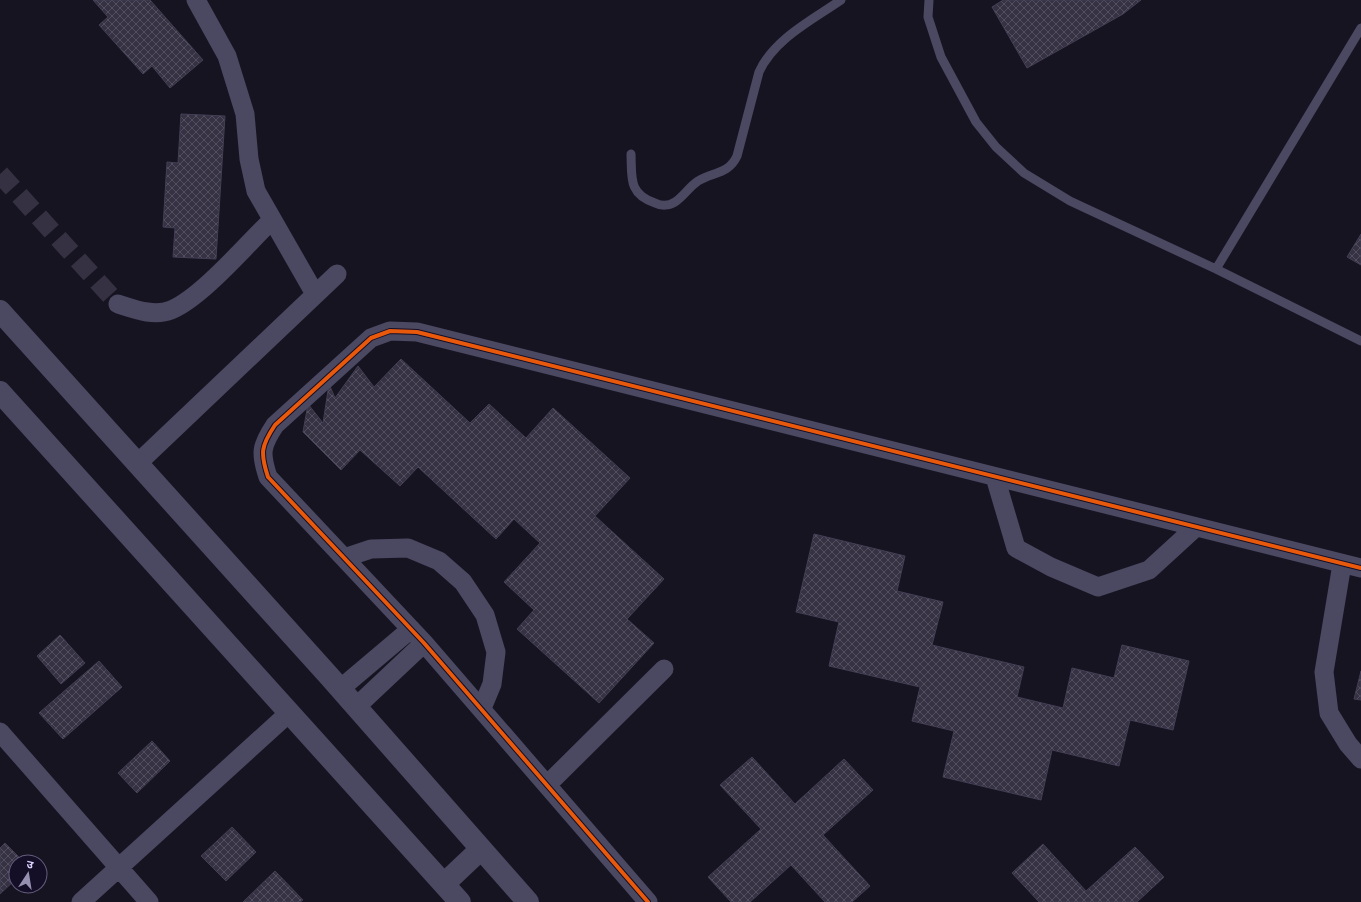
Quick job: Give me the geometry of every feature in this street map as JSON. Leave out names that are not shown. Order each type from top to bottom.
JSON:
[{"type":"street","points":[[196,0],[227,56],[245,114],[249,159],[256,191],[271,220],[315,294]]},
{"type":"street","points":[[118,304],[138,311],[154,313],[171,310],[203,288],[271,220]]},
{"type":"street","points":[[138,463],[337,274]]},
{"type":"street","points":[[0,311],[340,689],[528,902]]},
{"type":"street","points":[[648,902],[424,642],[268,477],[263,462],[264,442],[275,425],[371,338],[390,331],[417,332],[1361,568]]},
{"type":"street","points":[[0,392],[460,902]]},
{"type":"street","points":[[994,477],[1016,548],[1051,567],[1098,587],[1148,570],[1196,527]]},
{"type":"street","points":[[344,558],[371,548],[408,548],[439,561],[463,582],[485,615],[496,652],[492,684],[482,708]]},
{"type":"street","points":[[1342,564],[1324,672],[1329,713],[1348,744],[1361,759]]},
{"type":"street","points":[[340,689],[411,629]]},
{"type":"street","points":[[356,707],[424,642]]},
{"type":"street","points":[[548,785],[664,669]]},
{"type":"street","points":[[81,902],[290,712]]},
{"type":"street","points":[[0,732],[149,902]]},
{"type":"street","points":[[444,884],[481,849]]},
{"type":"lane","points":[[632,154],[632,181],[635,191],[642,198],[661,205],[675,202],[696,182],[726,170],[734,163],[737,156],[759,72],[764,61],[777,46],[841,0]]},
{"type":"lane","points":[[929,0],[928,17],[941,57],[976,122],[996,148],[1024,173],[1070,201],[1216,269],[1361,341]]},
{"type":"lane","points":[[1216,269],[1361,28]]},
{"type":"building","points":[[93,0],[150,0],[203,60],[170,88],[152,66],[143,74],[99,25],[108,17]]},
{"type":"building","points":[[1003,0],[1141,0],[1123,14],[1027,68],[992,7]]},
{"type":"building","points":[[181,114],[225,116],[216,259],[173,257],[175,228],[163,227],[167,162],[178,163]]},
{"type":"building","points":[[1361,234],[1361,265],[1347,257]]},
{"type":"building","points":[[401,359],[470,423],[489,404],[526,438],[553,408],[630,478],[595,516],[664,579],[627,619],[654,643],[599,703],[517,629],[534,610],[504,582],[540,543],[514,519],[496,539],[418,467],[400,486],[360,450],[341,470],[303,432],[308,404],[323,423],[329,384],[335,398],[358,366],[374,387]]},
{"type":"building","points":[[814,534],[905,556],[897,591],[943,602],[932,645],[1024,667],[1017,697],[1063,708],[1072,668],[1114,678],[1122,645],[1189,661],[1173,730],[1130,720],[1119,766],[1052,750],[1041,800],[943,777],[954,731],[912,721],[920,687],[829,666],[839,622],[796,612]]},
{"type":"building","points":[[60,635],[85,663],[61,684],[37,656]]},
{"type":"building","points":[[99,661],[122,687],[63,739],[39,713]]},
{"type":"building","points":[[1361,671],[1361,700],[1354,699]]},
{"type":"building","points":[[152,741],[170,761],[137,793],[118,773]]},
{"type":"building","points":[[752,757],[795,804],[844,759],[873,790],[823,835],[870,886],[852,902],[825,902],[791,865],[750,902],[731,902],[708,877],[761,829],[720,785]]},
{"type":"building","points":[[232,827],[256,852],[226,881],[201,856]]},
{"type":"building","points":[[5,843],[16,854],[8,854],[8,886],[0,894],[0,848]]},
{"type":"building","points":[[1043,844],[1086,891],[1135,847],[1164,877],[1137,902],[1039,902],[1012,873]]},
{"type":"building","points":[[275,871],[303,900],[300,902],[243,902]]},
{"type":"tunnel","points":[[0,174],[118,304]]},
{"type":"cycle path","points":[[648,902],[424,643],[268,477],[264,462],[263,450],[275,425],[371,338],[390,331],[417,332],[1361,568]]}]
